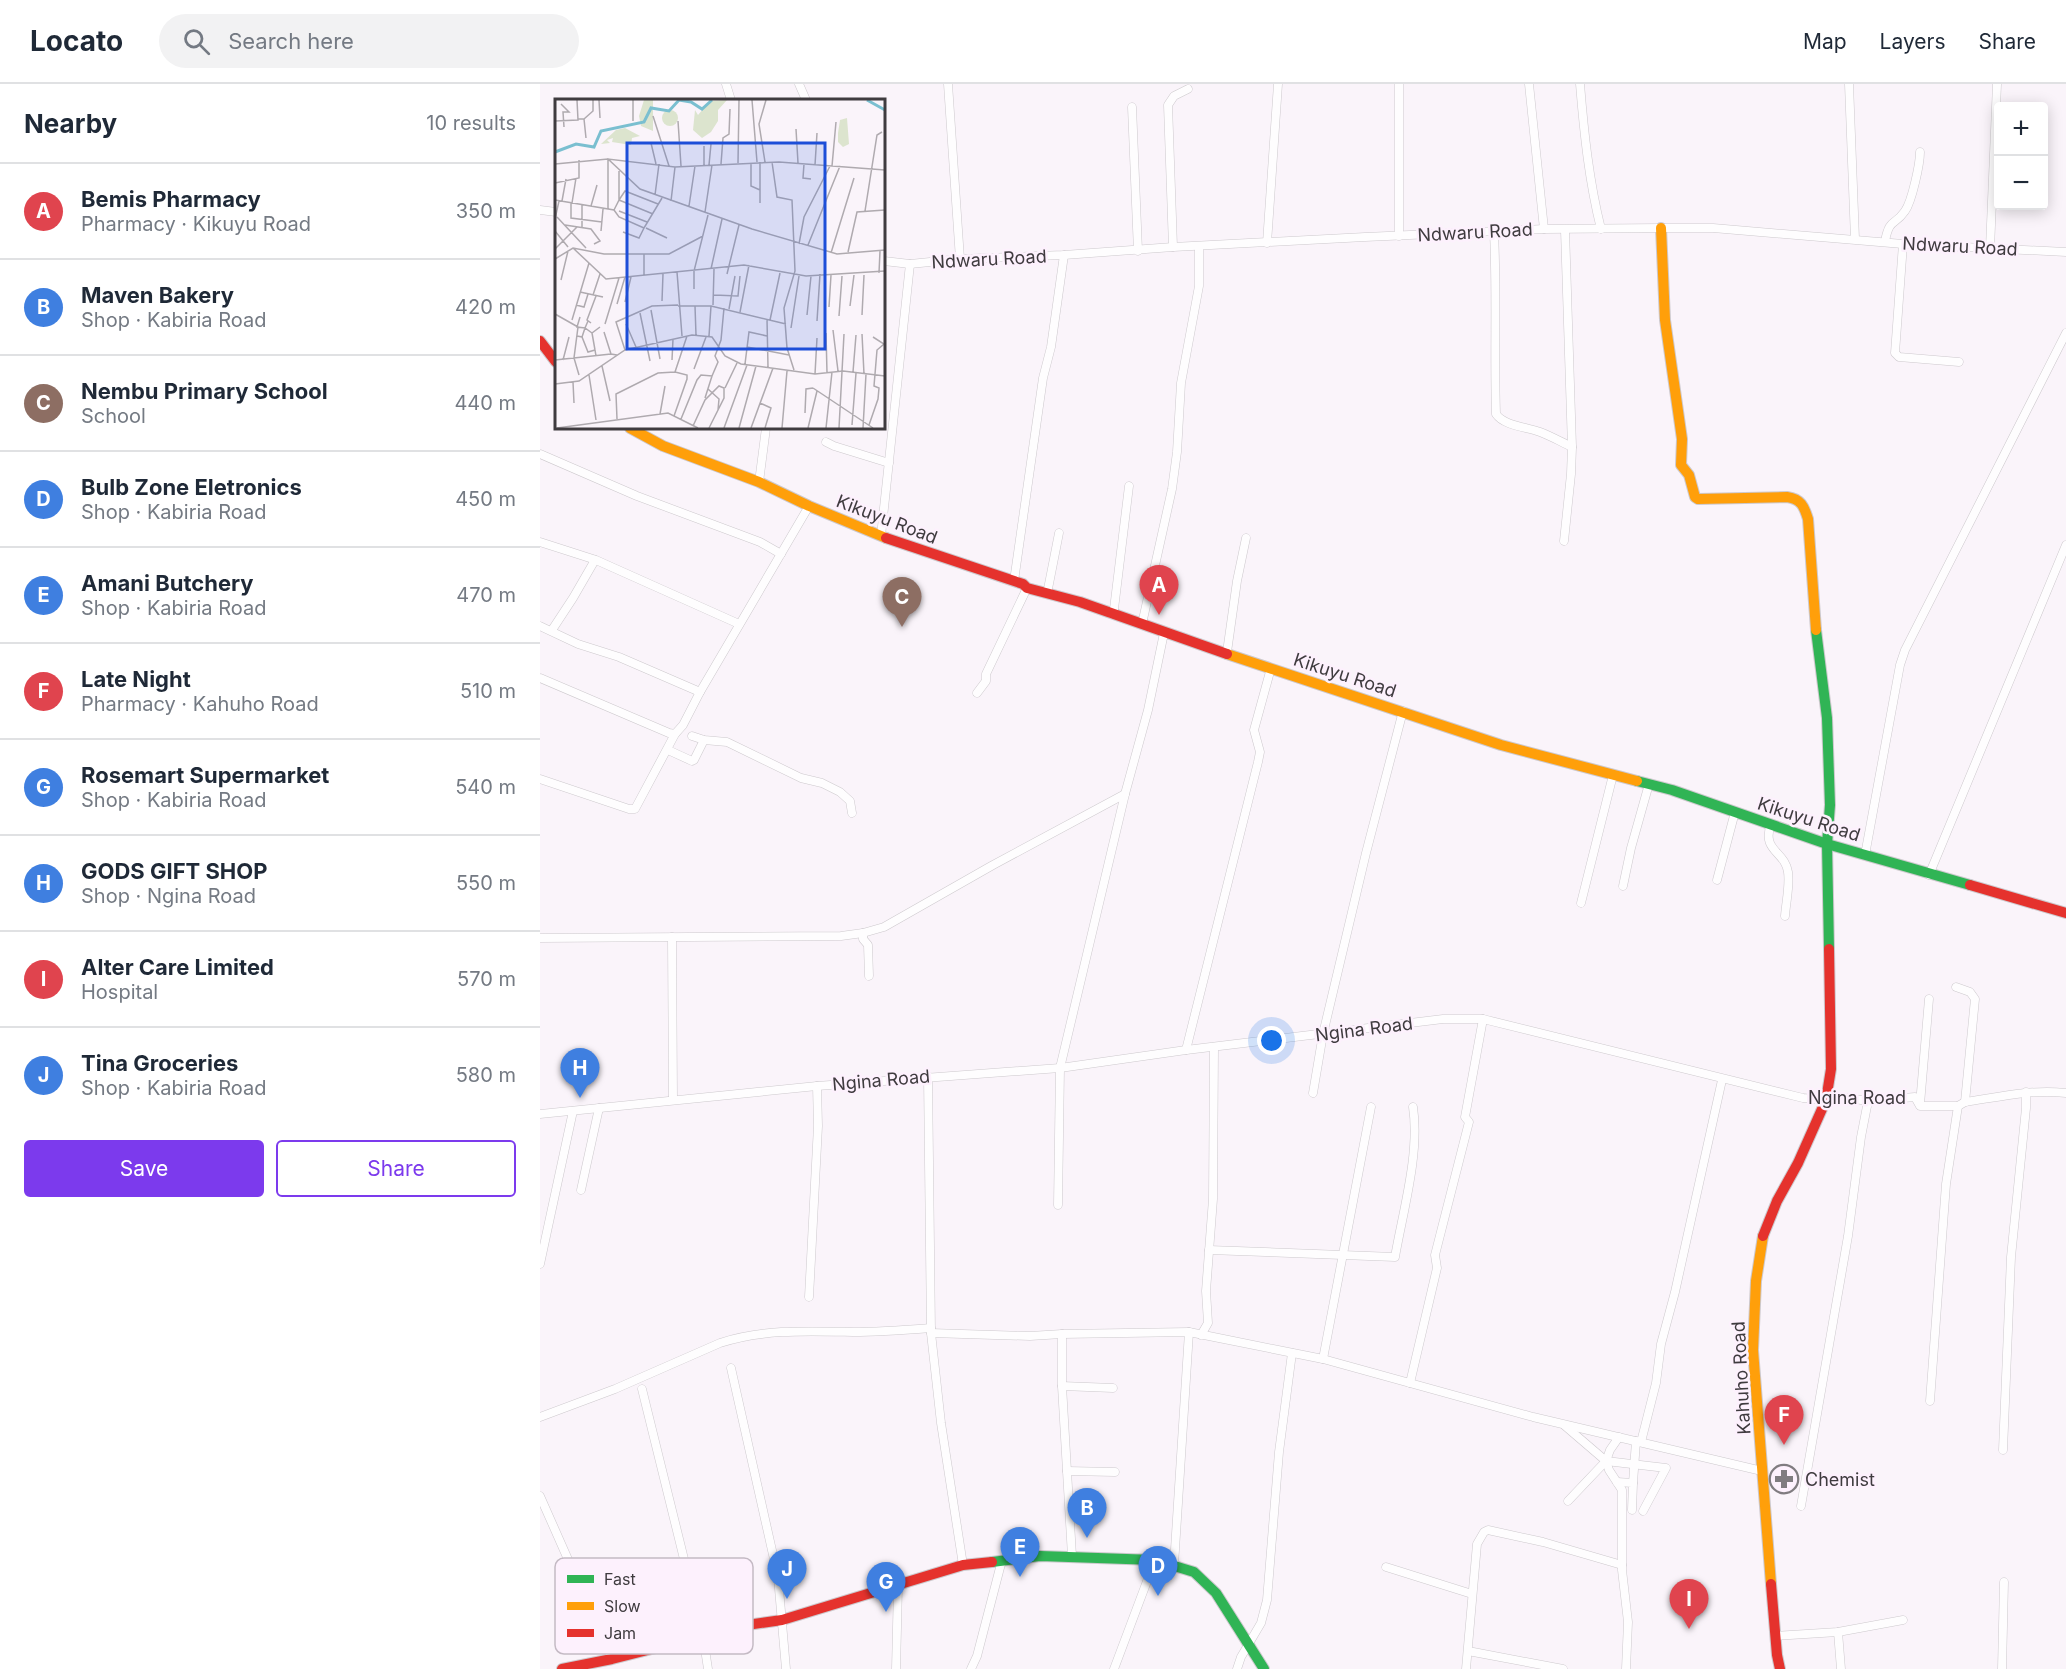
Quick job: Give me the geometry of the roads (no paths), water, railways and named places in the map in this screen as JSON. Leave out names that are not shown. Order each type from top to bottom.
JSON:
[{"type":"main road","name":"Kahuho Road","points":[[1661,228],[1665,320],[1682,439],[1681,465],[1689,474],[1695,497],[1698,499],[1736,496],[1795,498],[1803,504],[1808,519],[1814,595],[1813,610],[1827,718],[1830,805],[1827,844],[1832,1051],[1826,1100],[1798,1163],[1777,1201],[1763,1236],[1756,1281],[1753,1350],[1775,1636],[1780,1669]]},
{"type":"main road","points":[[540,341],[555,361]]},
{"type":"main road","name":"Kikuyu Road","points":[[632,429],[663,446],[759,482],[881,536],[1023,584],[1027,588],[1080,602],[1164,633],[1227,652],[1501,745],[1649,784],[1827,844],[2066,913]]},
{"type":"main road","points":[[753,1626],[782,1620],[963,1565],[1040,1556],[1155,1560],[1194,1572],[1216,1593],[1264,1669]]},
{"type":"main road","points":[[562,1669],[632,1654]]},
{"type":"street","points":[[726,84],[730,99]]},
{"type":"street","points":[[799,84],[806,99]]},
{"type":"street","points":[[948,84],[960,260]]},
{"type":"street","points":[[1267,243],[1278,84]]},
{"type":"street","points":[[1399,84],[1399,236]]},
{"type":"street","points":[[1529,84],[1545,229]]},
{"type":"street","points":[[1580,84],[1586,154],[1592,196],[1600,229]]},
{"type":"street","points":[[1849,84],[1855,239]]},
{"type":"street","points":[[1990,248],[1997,84]]},
{"type":"street","points":[[1173,247],[1168,105],[1174,96],[1188,89]]},
{"type":"street","points":[[1132,107],[1138,251]]},
{"type":"street","points":[[1885,241],[1890,224],[1906,210],[1920,152]]},
{"type":"street","points":[[540,210],[555,212]]},
{"type":"street","name":"Ndwaru Road","points":[[885,261],[910,264],[1173,247],[1545,229],[1661,228],[1713,228],[1903,244],[2066,252]]},
{"type":"street","points":[[1564,230],[1572,447],[1564,541]]},
{"type":"street","points":[[1494,232],[1497,282],[1494,349],[1496,414],[1506,422],[1542,433],[1572,447]]},
{"type":"street","points":[[1903,244],[1894,353],[1899,357],[1959,362]]},
{"type":"street","points":[[1142,624],[1149,602],[1172,489],[1177,452],[1181,383],[1199,286],[1199,247]]},
{"type":"street","points":[[1014,581],[1043,378],[1051,347],[1064,255]]},
{"type":"street","points":[[881,536],[910,264]]},
{"type":"street","points":[[1865,855],[1900,665],[1905,650],[2066,333]]},
{"type":"street","points":[[759,482],[766,429]]},
{"type":"street","points":[[826,442],[890,463]]},
{"type":"street","points":[[540,454],[637,496],[760,542],[781,554]]},
{"type":"street","points":[[1111,614],[1114,609],[1130,486]]},
{"type":"street","points":[[540,779],[629,809],[635,809],[675,734],[683,725],[739,624],[809,506]]},
{"type":"street","points":[[1047,594],[1059,533]]},
{"type":"street","points":[[1227,652],[1237,581],[1246,538]]},
{"type":"street","points":[[540,542],[595,560],[739,624]]},
{"type":"street","points":[[1929,874],[2066,545]]},
{"type":"street","points":[[552,630],[595,560]]},
{"type":"street","points":[[977,693],[986,681],[986,674],[1027,588]]},
{"type":"street","points":[[540,626],[578,644],[619,657],[700,692]]},
{"type":"street","points":[[1058,1205],[1060,1068],[1125,794],[1148,710],[1164,633]]},
{"type":"street","points":[[1186,1050],[1258,762],[1260,752],[1254,730],[1271,668]]},
{"type":"street","points":[[540,678],[669,734],[675,734]]},
{"type":"street","points":[[1313,1093],[1323,1034],[1403,711]]},
{"type":"street","points":[[692,736],[734,745],[801,778],[822,783],[840,792],[850,801],[852,813]]},
{"type":"street","points":[[668,750],[692,761],[704,740]]},
{"type":"street","points":[[1581,903],[1613,775]]},
{"type":"street","points":[[1623,886],[1649,784]]},
{"type":"street","points":[[540,938],[841,936],[863,933],[884,927],[1125,794]]},
{"type":"street","points":[[1717,880],[1735,812]]},
{"type":"street","points":[[1771,824],[1768,834],[1770,844],[1789,872],[1785,916]]},
{"type":"street","points":[[863,933],[863,939],[868,945],[869,976]]},
{"type":"street","points":[[672,937],[673,1100]]},
{"type":"street","points":[[1930,1401],[1946,1184],[1961,1104],[1975,999],[1970,992],[1956,987]]},
{"type":"street","points":[[1920,1106],[1929,999]]},
{"type":"street","name":"Ngina Road","points":[[540,1114],[928,1076],[1060,1068],[1186,1050],[1443,1019],[1483,1019],[1722,1080],[1803,1098],[1826,1100],[1841,1097],[1868,1101],[1915,1097],[1920,1106],[1961,1104],[2026,1092],[2066,1093]]},
{"type":"street","points":[[1410,1383],[1437,1268],[1435,1255],[1469,1122],[1465,1117],[1483,1019]]},
{"type":"street","points":[[1201,1335],[1208,1323],[1206,1291],[1213,1199],[1214,1047]]},
{"type":"street","points":[[928,1076],[931,1330],[941,1423],[963,1565]]},
{"type":"street","points":[[1632,1510],[1634,1465],[1656,1383],[1661,1344],[1675,1292],[1722,1080]]},
{"type":"street","points":[[809,1297],[818,1126],[817,1086]]},
{"type":"street","points":[[2003,1450],[2011,1257],[2026,1092]]},
{"type":"street","points":[[1802,1506],[1848,1236],[1868,1101]]},
{"type":"street","points":[[1323,1359],[1371,1107]]},
{"type":"street","points":[[1209,1250],[1395,1257],[1414,1150],[1416,1131],[1413,1107]]},
{"type":"street","points":[[581,1190],[599,1108]]},
{"type":"street","points":[[540,1264],[573,1111]]},
{"type":"street","points":[[540,1417],[615,1389],[720,1343],[736,1338],[789,1331],[931,1330],[1030,1336],[1189,1332],[1323,1359],[1562,1424],[1762,1471]]},
{"type":"street","points":[[1174,1565],[1189,1332]]},
{"type":"street","points":[[1062,1334],[1062,1386],[1072,1556]]},
{"type":"street","points":[[1237,1669],[1248,1643],[1261,1623],[1267,1600],[1279,1452],[1292,1353]]},
{"type":"street","points":[[731,1368],[778,1577],[786,1669]]},
{"type":"street","points":[[1062,1386],[1113,1388]]},
{"type":"street","points":[[642,1389],[684,1558]]},
{"type":"street","points":[[1562,1424],[1606,1461],[1622,1490],[1622,1565],[1628,1622],[1626,1669]]},
{"type":"street","points":[[1569,1501],[1606,1461],[1619,1437]]},
{"type":"street","points":[[1606,1461],[1666,1468],[1642,1511]]},
{"type":"street","points":[[1067,1471],[1115,1472]]},
{"type":"street","points":[[1617,1482],[1633,1484]]},
{"type":"street","points":[[540,1496],[567,1558]]},
{"type":"street","points":[[1466,1669],[1477,1544],[1484,1532],[1488,1530],[1543,1542],[1622,1565]]},
{"type":"street","points":[[971,1669],[977,1656],[1002,1560]]},
{"type":"street","points":[[1114,1669],[1155,1560]]},
{"type":"street","points":[[1386,1567],[1472,1594]]},
{"type":"street","points":[[2002,1669],[2004,1582]]},
{"type":"street","points":[[896,1669],[898,1586]]},
{"type":"street","points":[[1775,1636],[1838,1632],[1903,1620]]},
{"type":"street","points":[[1838,1632],[1841,1669]]},
{"type":"street","points":[[1468,1651],[1563,1669]]},
{"type":"street","points":[[610,1654],[612,1659]]},
{"type":"street","points":[[706,1654],[708,1669]]},
{"type":"place","name":"Bemis Pharmacy","points":[[1159,615]]},
{"type":"place","name":"Nembu Primary School","points":[[902,627]]},
{"type":"place","name":"GODS GIFT SHOP","points":[[580,1098]]},
{"type":"place","name":"Late Night","points":[[1784,1445]]},
{"type":"place","name":"Chemist","points":[[1784,1479]]},
{"type":"place","name":"Maven Bakery","points":[[1087,1538]]},
{"type":"place","name":"Amani Butchery","points":[[1020,1577]]},
{"type":"place","name":"Bulb Zone Eletronics","points":[[1158,1596]]},
{"type":"place","name":"Tina Groceries","points":[[787,1599]]},
{"type":"place","name":"Rosemart Supermarket","points":[[886,1612]]},
{"type":"place","name":"Alter Care Limited","points":[[1689,1629]]}]
